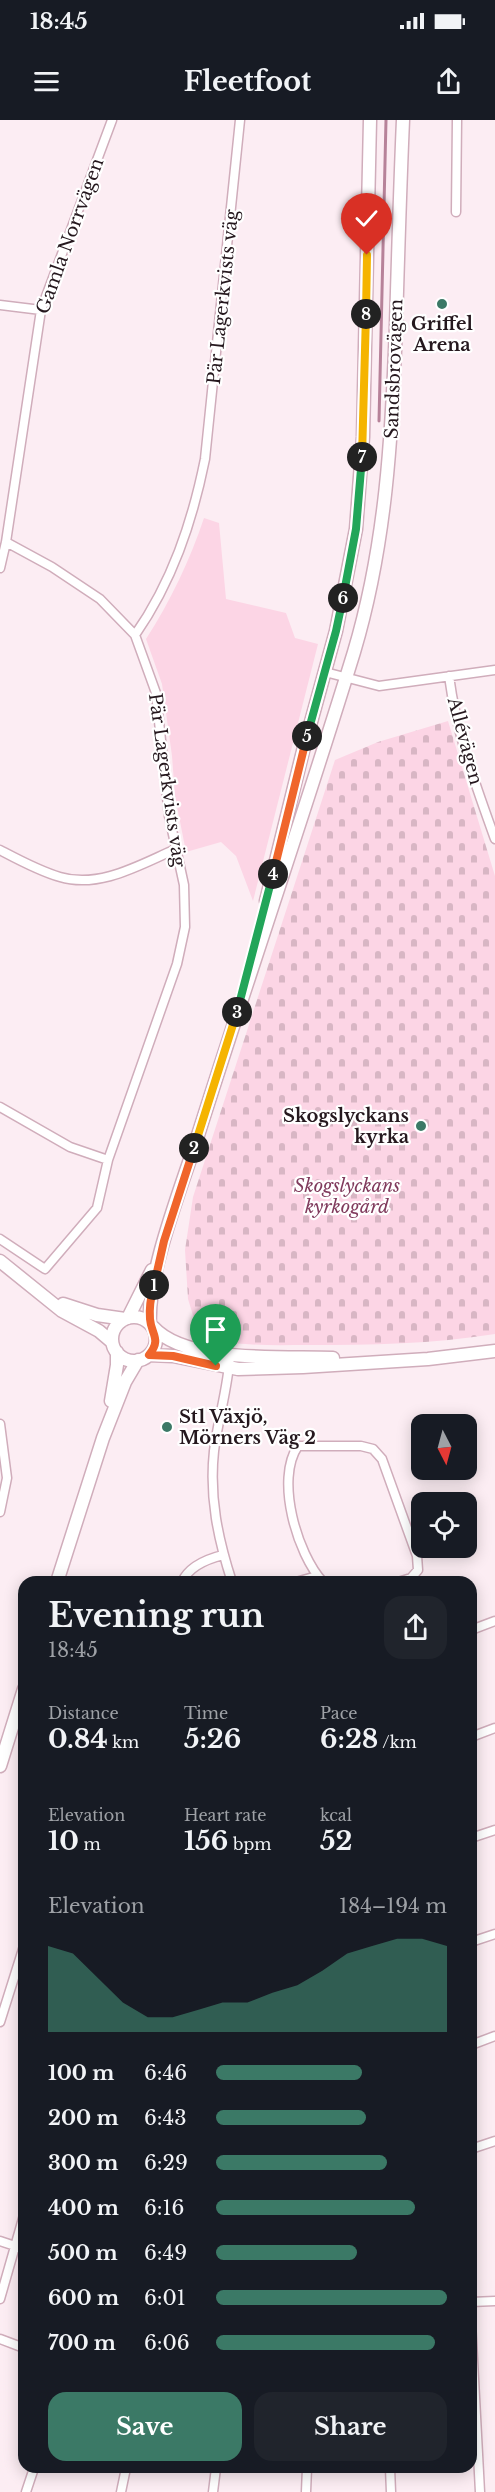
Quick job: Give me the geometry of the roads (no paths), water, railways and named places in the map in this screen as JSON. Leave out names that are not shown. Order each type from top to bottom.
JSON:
[{"type":"main road","name":"Sandsbrovägen","points":[[243,993],[336,631],[356,529],[361,487],[370,120]]},
{"type":"main road","name":"Sandsbrovägen","points":[[151,1325],[152,1291],[164,1241],[243,993],[302,819],[344,677],[353,654],[371,585],[387,491],[394,391],[403,120]]},
{"type":"main road","name":"Sandsbrovägen","points":[[126,1318],[134,1309],[164,1241]]},
{"type":"main road","points":[[0,1262],[62,1311],[93,1328],[127,1360],[173,1356],[303,1367],[428,1359],[495,1351]]},
{"type":"main road","points":[[42,1295],[90,1314],[115,1319],[141,1318],[159,1334],[170,1340],[230,1362]]},
{"type":"main road","points":[[103,1438],[115,1380],[114,1330],[126,1318]]},
{"type":"main road","points":[[59,1576],[103,1438],[125,1382],[155,1343],[151,1325]]},
{"type":"main road","points":[[0,1766],[18,1708]]},
{"type":"street","name":"Gamla Norrvägen","points":[[0,568],[6,542],[41,310],[112,120]]},
{"type":"street","name":"Pär Lagerkvists väg","points":[[0,1239],[45,1269],[97,1208],[108,1160],[177,964],[185,927],[184,885],[169,816],[156,693],[135,635],[180,555],[201,480],[210,427],[240,120]]},
{"type":"street","points":[[456,212],[457,120]]},
{"type":"street","points":[[0,305],[41,310]]},
{"type":"street","points":[[6,542],[52,567],[100,599],[135,635]]},
{"type":"street","points":[[325,672],[379,686],[495,670]]},
{"type":"street","name":"Allévägen","points":[[449,676],[455,717],[462,744],[495,840]]},
{"type":"street","points":[[0,850],[62,878],[93,879],[120,874],[176,849]]},
{"type":"street","points":[[0,1107],[70,1147],[108,1160]]},
{"type":"street","points":[[230,1362],[214,1448],[212,1479],[214,1513],[230,1576]]},
{"type":"street","points":[[0,1424],[7,1478],[0,1512]]},
{"type":"street","points":[[319,1576],[296,1528],[288,1488],[291,1456],[298,1446],[362,1446],[373,1449],[382,1459],[417,1556],[418,1569],[413,1576]]},
{"type":"street","points":[[185,1576],[197,1565],[223,1555]]},
{"type":"street","points":[[477,1628],[495,1621]]},
{"type":"street","points":[[477,1735],[495,1728]]},
{"type":"street","points":[[477,1836],[495,1830]]},
{"type":"street","points":[[477,1940],[495,1934]]},
{"type":"street","points":[[0,2022],[18,1965]]},
{"type":"street","points":[[477,2043],[495,2036]]},
{"type":"street","points":[[477,2147],[495,2141]]},
{"type":"street","points":[[0,2299],[18,2234]]},
{"type":"street","points":[[0,2241],[18,2247]]},
{"type":"street","points":[[477,2302],[495,2301]]},
{"type":"street","points":[[0,2339],[18,2346]]},
{"type":"street","points":[[477,2448],[480,2492]]},
{"type":"street","points":[[26,2492],[32,2473]]},
{"type":"street","points":[[121,2492],[125,2473]]},
{"type":"street","points":[[213,2492],[215,2473]]},
{"type":"street","points":[[306,2492],[307,2473]]},
{"type":"street","points":[[390,2473],[391,2492]]},
{"type":"waterway","points":[[379,421],[386,120]]},
{"type":"place","name":"Griffel Arena","points":[[442,304]]},
{"type":"place","name":"Skogslyckans kyrka","points":[[421,1126]]},
{"type":"place","name":"St1 Växjö, Mörners Väg 2","points":[[167,1427]]},
{"type":"park label","name":"Skogslyckans kyrkogård","points":[[347,1196]]}]
